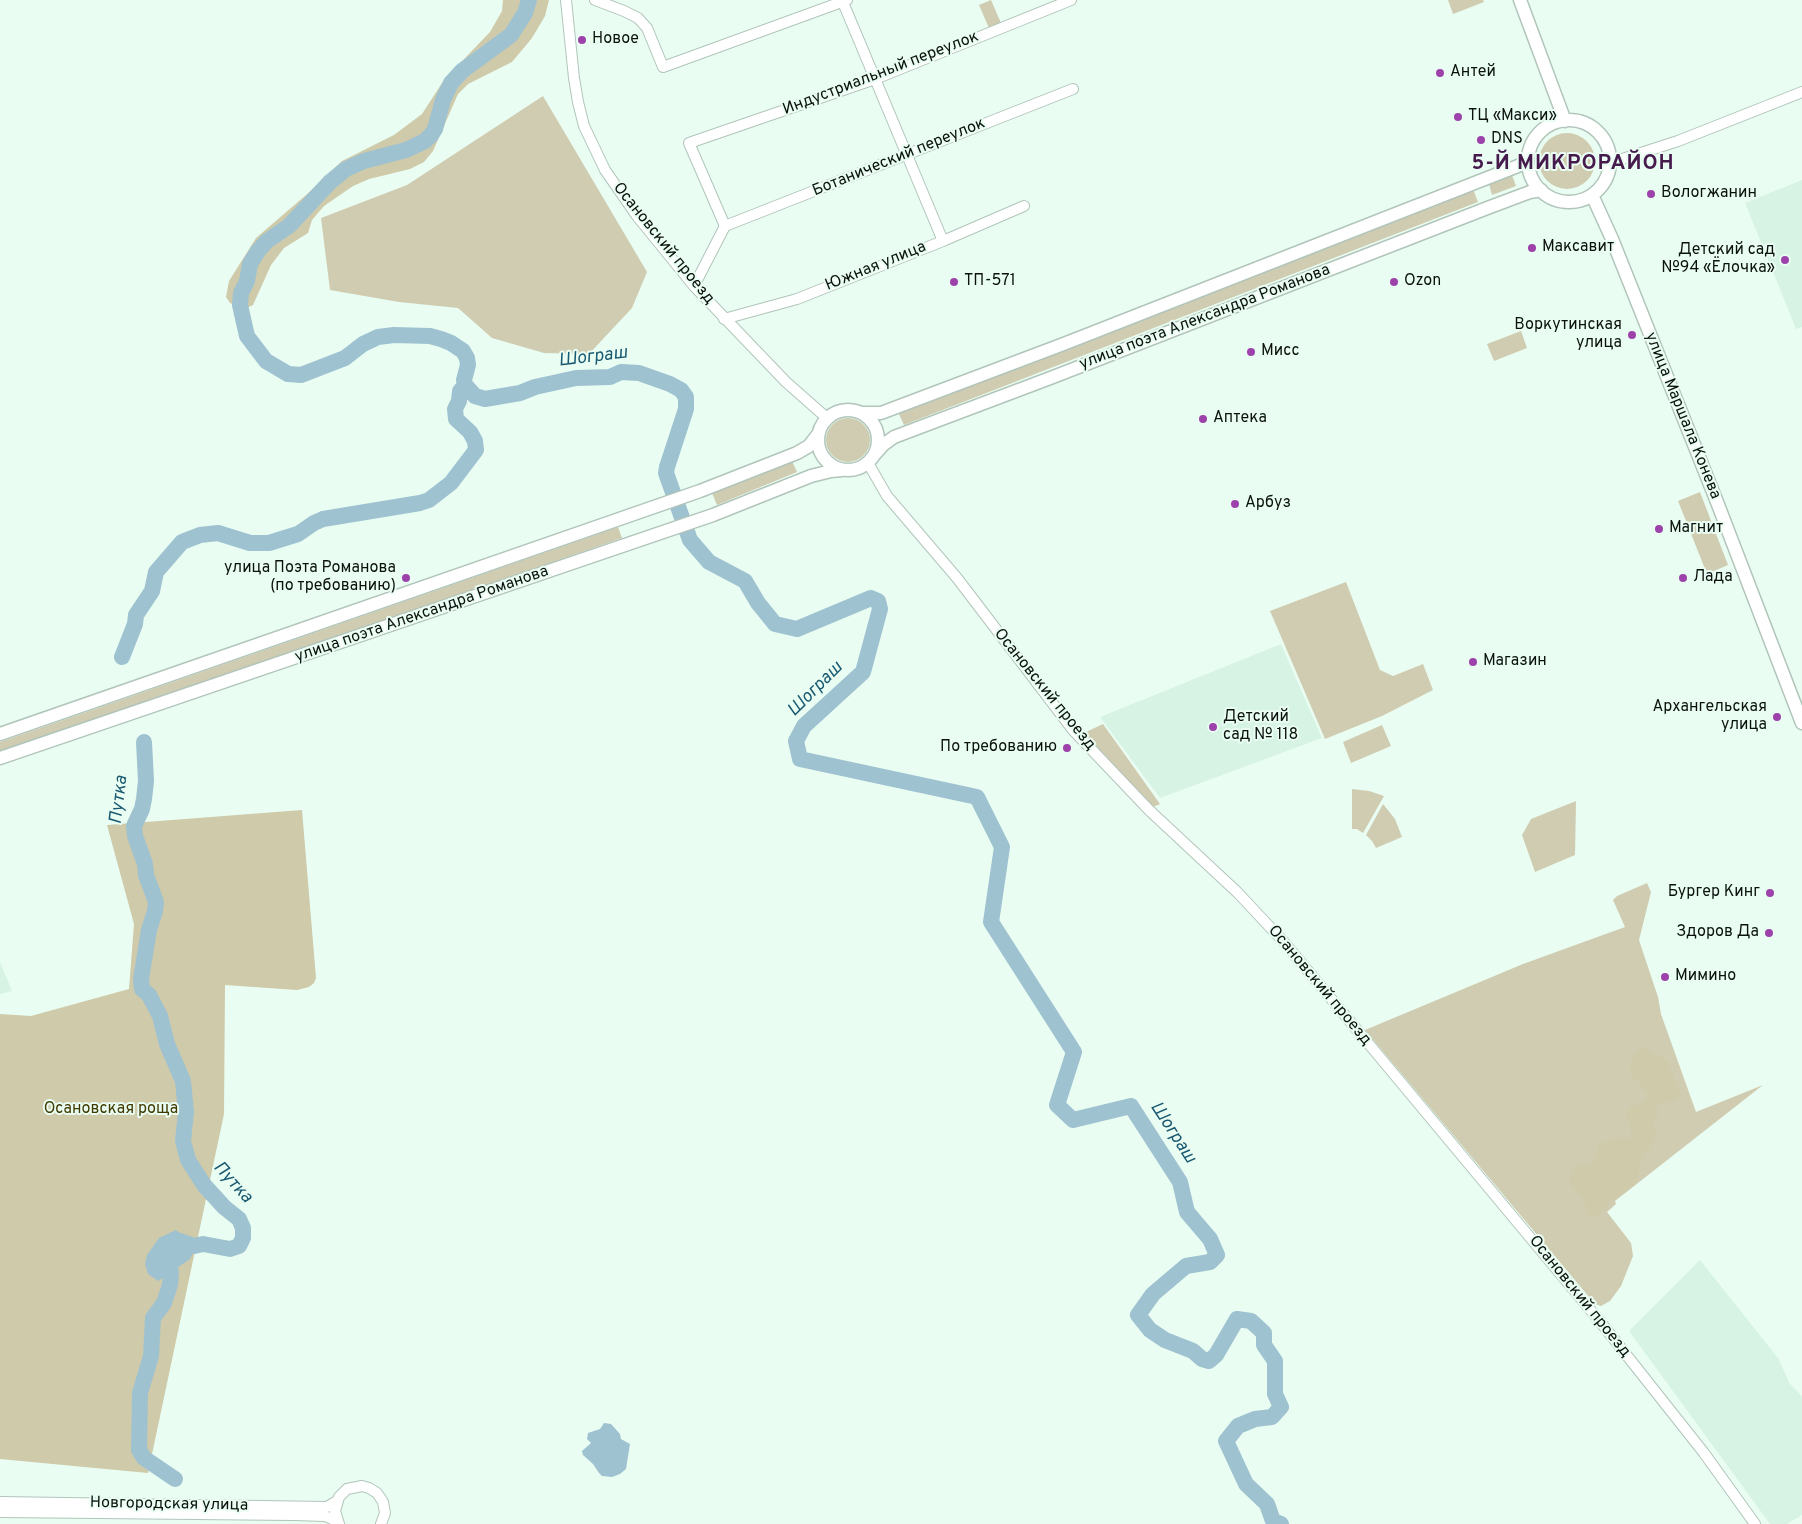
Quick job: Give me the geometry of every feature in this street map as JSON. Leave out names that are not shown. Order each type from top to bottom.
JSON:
[{"type":"main road","points":[[1520,0],[1565,120]]},
{"type":"main road","points":[[1565,120],[1584,123],[1598,132],[1607,146],[1610,163],[1608,174],[1603,183],[1592,195],[1580,200],[1566,202],[1552,198],[1540,190],[1532,178],[1528,164],[1528,156],[1533,142],[1542,131],[1555,123],[1565,120]]},
{"type":"main road","name":"улица поэта Александра Романова","points":[[862,413],[881,413],[1061,345],[1518,166],[1524,163],[1528,156]]},
{"type":"main road","name":"улица поэта Александра Романова","points":[[872,459],[883,445],[894,437],[1053,378],[1490,207],[1540,190]]},
{"type":"main road","name":"улица Маршала Конева","points":[[1592,195],[1610,232],[1802,723]]},
{"type":"main road","points":[[845,410],[862,413],[872,421],[878,433],[879,441],[872,459],[853,470],[842,470],[832,466],[824,459],[820,449],[819,433],[828,418],[836,413],[845,410]]},
{"type":"main road","name":"улица поэта Александра Романова","points":[[0,734],[700,491],[797,453],[809,446],[819,433]]},
{"type":"main road","name":"улица поэта Александра Романова","points":[[0,758],[713,516],[811,476],[842,470]]},
{"type":"street","name":"Осановский проезд","points":[[566,0],[578,102],[584,126],[605,170],[637,216],[694,286],[786,382],[828,418]]},
{"type":"street","points":[[595,0],[638,18],[647,28],[663,67],[844,1],[943,241]]},
{"type":"street","name":"Индустриальный переулок","points":[[725,226],[688,144],[875,79],[1054,3],[1071,0]]},
{"type":"street","name":"Ботанический переулок","points":[[725,226],[1073,89]]},
{"type":"street","points":[[1610,163],[1678,141],[1802,92]]},
{"type":"street","name":"Южная улица","points":[[724,319],[797,299],[943,241],[1024,206]]},
{"type":"street","points":[[694,286],[725,226]]},
{"type":"street","name":"Осановский проезд","points":[[872,459],[888,496],[957,578],[1073,730],[1149,810],[1237,892],[1283,941],[1598,1319],[1698,1446],[1755,1524]]},
{"type":"street","points":[[338,1523],[335,1511],[337,1501],[343,1492],[352,1487],[362,1486],[377,1493],[383,1502],[384,1513],[381,1524]]},
{"type":"street","name":"Новгородская улица","points":[[0,1502],[327,1507],[337,1501]]},
{"type":"street","name":"Новгородская улица","points":[[0,1512],[325,1516],[338,1523]]},
{"type":"shaded area","points":[[991,0],[1001,23],[989,28],[979,5]]},
{"type":"shaded area","points":[[1448,0],[1483,0],[1484,2],[1453,14]]},
{"type":"shaded area","points":[[543,96],[647,272],[632,308],[589,354],[544,353],[492,338],[458,308],[399,302],[330,290],[321,218],[407,185]]},
{"type":"shaded area","points":[[1562,133],[1572,133],[1587,141],[1593,150],[1595,161],[1593,172],[1587,181],[1572,189],[1562,189],[1551,184],[1544,177],[1539,166],[1539,156],[1544,145],[1551,138]]},
{"type":"shaded area","points":[[1512,175],[1516,186],[1492,195],[1489,184]]},
{"type":"shaded area","name":"Детский сад №94 «Ёлочка»","points":[[1802,180],[1802,327],[1796,329],[1745,203]]},
{"type":"shaded area","points":[[1473,189],[1478,202],[904,425],[898,412]]},
{"type":"shaded area","points":[[1521,331],[1527,348],[1494,361],[1487,344]]},
{"type":"shaded area","points":[[848,418],[860,422],[866,428],[870,440],[866,452],[860,458],[848,462],[836,458],[830,452],[826,440],[830,428],[836,422]]},
{"type":"shaded area","points":[[792,461],[797,472],[717,505],[712,493]]},
{"type":"shaded area","points":[[1700,492],[1728,565],[1707,574],[1678,501]]},
{"type":"shaded area","points":[[618,527],[622,538],[0,754],[0,742]]},
{"type":"shaded area","points":[[1346,582],[1380,670],[1393,676],[1423,664],[1433,690],[1382,716],[1325,739],[1270,611]]},
{"type":"shaded area","name":"Детский сад № 118","points":[[1281,644],[1322,738],[1160,798],[1100,717]]},
{"type":"shaded area","points":[[1103,724],[1160,804],[1153,807],[1084,733]]},
{"type":"shaded area","points":[[1382,725],[1391,746],[1351,763],[1343,742]]},
{"type":"shaded area","points":[[1352,789],[1369,791],[1384,796],[1363,833],[1357,829],[1352,829]]},
{"type":"shaded area","points":[[1576,801],[1575,855],[1535,872],[1522,835],[1531,819]]},
{"type":"shaded area","points":[[1383,804],[1395,819],[1402,837],[1376,848],[1366,835]]},
{"type":"shaded area","points":[[1647,883],[1651,892],[1639,940],[1658,997],[1661,1014],[1696,1112],[1763,1085],[1615,1201],[1616,1204],[1607,1212],[1631,1243],[1633,1256],[1621,1286],[1610,1301],[1601,1306],[1595,1304],[1365,1030],[1523,964],[1625,927],[1613,900],[1617,896]]},
{"type":"shaded area","points":[[0,962],[12,991],[0,994]]},
{"type":"shaded area","points":[[1700,1260],[1778,1358],[1790,1384],[1802,1396],[1802,1515],[1787,1524],[1770,1524],[1629,1331]]},
{"type":"green space","points":[[503,0],[549,0],[545,16],[532,38],[512,62],[468,84],[458,94],[433,151],[424,162],[410,169],[369,179],[353,186],[324,206],[312,220],[308,233],[284,248],[271,265],[253,305],[244,309],[230,303],[226,297],[229,281],[256,238],[342,161],[394,135],[422,114],[444,80],[490,32],[502,11]]},
{"type":"green space","name":"Осановская роща","points":[[302,810],[316,978],[309,987],[297,990],[225,985],[224,1114],[148,1473],[0,1459],[0,1014],[31,1016],[129,989],[134,924],[107,825]]},
{"type":"green space","points":[[1645,1048],[1667,1061],[1681,1095],[1668,1103],[1656,1104],[1658,1114],[1652,1122],[1657,1135],[1651,1146],[1642,1156],[1639,1179],[1626,1192],[1611,1201],[1602,1211],[1590,1219],[1585,1203],[1569,1180],[1576,1165],[1593,1165],[1599,1144],[1620,1137],[1631,1138],[1631,1126],[1626,1115],[1630,1107],[1643,1103],[1650,1095],[1629,1072],[1636,1051]]},
{"type":"water","points":[[176,1230],[191,1242],[194,1251],[190,1259],[158,1281],[148,1274],[145,1264],[147,1255],[159,1238]]},
{"type":"water","points":[[604,1423],[611,1424],[620,1434],[621,1439],[630,1444],[626,1469],[612,1477],[602,1476],[583,1455],[582,1451],[591,1443],[587,1439],[588,1433],[600,1429]]},
{"type":"waterway","name":"Шограш","points":[[529,0],[525,13],[511,35],[462,71],[451,83],[443,100],[435,129],[425,141],[406,150],[364,161],[346,169],[330,182],[289,226],[267,241],[258,251],[250,264],[247,281],[241,293],[240,305],[247,336],[266,361],[288,374],[301,375],[345,358],[363,344],[378,337],[394,335],[430,336],[451,343],[463,351],[468,365],[464,380],[465,385],[475,396],[485,399],[520,393],[535,387],[576,378],[610,377],[621,372],[639,373],[670,384],[681,390],[686,397],[686,409],[666,473],[690,540],[709,562],[745,581],[758,603],[775,624],[797,629],[871,598],[878,601],[880,609],[863,672],[804,726],[796,741],[800,759],[977,797],[1002,847],[991,922],[1074,1052],[1057,1105],[1073,1120],[1131,1106],[1180,1182],[1187,1212],[1210,1239],[1217,1255],[1210,1262],[1186,1266],[1153,1294],[1138,1315],[1150,1330],[1165,1340],[1193,1351],[1202,1359],[1209,1361],[1216,1355],[1237,1319],[1251,1321],[1264,1333],[1264,1345],[1275,1361],[1275,1394],[1281,1407],[1272,1417],[1255,1419],[1238,1426],[1226,1441],[1246,1484],[1267,1504],[1273,1521],[1281,1524]]},
{"type":"waterway","name":"Путка","points":[[122,657],[135,624],[136,615],[152,591],[156,572],[182,542],[200,535],[218,533],[250,543],[269,543],[298,534],[323,519],[420,503],[429,500],[451,483],[476,450],[475,441],[470,432],[456,419],[455,409],[459,401],[460,391],[465,385]]},
{"type":"waterway","name":"Путка","points":[[144,742],[146,781],[144,799],[142,809],[134,826],[135,836],[145,864],[146,875],[156,902],[149,930],[141,979],[142,989],[149,995],[160,1016],[167,1044],[183,1081],[186,1112],[183,1141],[188,1160],[204,1185],[224,1207],[239,1219],[243,1228],[243,1238],[239,1246],[230,1249],[203,1244],[194,1246],[177,1240],[169,1246],[170,1285],[164,1303],[153,1318],[151,1356],[140,1393],[139,1450],[144,1458],[175,1479]]},
{"type":"place","name":"Новое","points":[[582,40]]},
{"type":"place","name":"Антей","points":[[1440,73]]},
{"type":"place","name":"ТЦ «Макси»","points":[[1458,117]]},
{"type":"place","name":"DNS","points":[[1481,140]]},
{"type":"place","name":"Вологжанин","points":[[1651,194]]},
{"type":"place","name":"Максавит","points":[[1532,248]]},
{"type":"place","name":"Детский сад №94 «Ёлочка»","points":[[1785,260]]},
{"type":"place","name":"ТП-571","points":[[954,282]]},
{"type":"place","name":"Ozon","points":[[1394,282]]},
{"type":"place","name":"Воркутинская улица","points":[[1632,335]]},
{"type":"place","name":"Мисс","points":[[1251,352]]},
{"type":"place","name":"Аптека","points":[[1203,419]]},
{"type":"place","name":"Арбуз","points":[[1235,504]]},
{"type":"place","name":"Магнит","points":[[1659,529]]},
{"type":"place","name":"улица Поэта Романова (по требованию)","points":[[406,578]]},
{"type":"place","name":"Лада","points":[[1683,578]]},
{"type":"place","name":"Магазин","points":[[1473,662]]},
{"type":"place","name":"Архангельская улица","points":[[1777,717]]},
{"type":"place","name":"Детский сад № 118","points":[[1213,727]]},
{"type":"place","name":"По требованию","points":[[1067,748]]},
{"type":"place","name":"Бургер Кинг","points":[[1770,893]]},
{"type":"place","name":"Здоров Да","points":[[1769,933]]},
{"type":"place","name":"Мимино","points":[[1665,977]]},
{"type":"district","name":"5-Й МИКРОРАЙОН","points":[[1573,165]]}]
